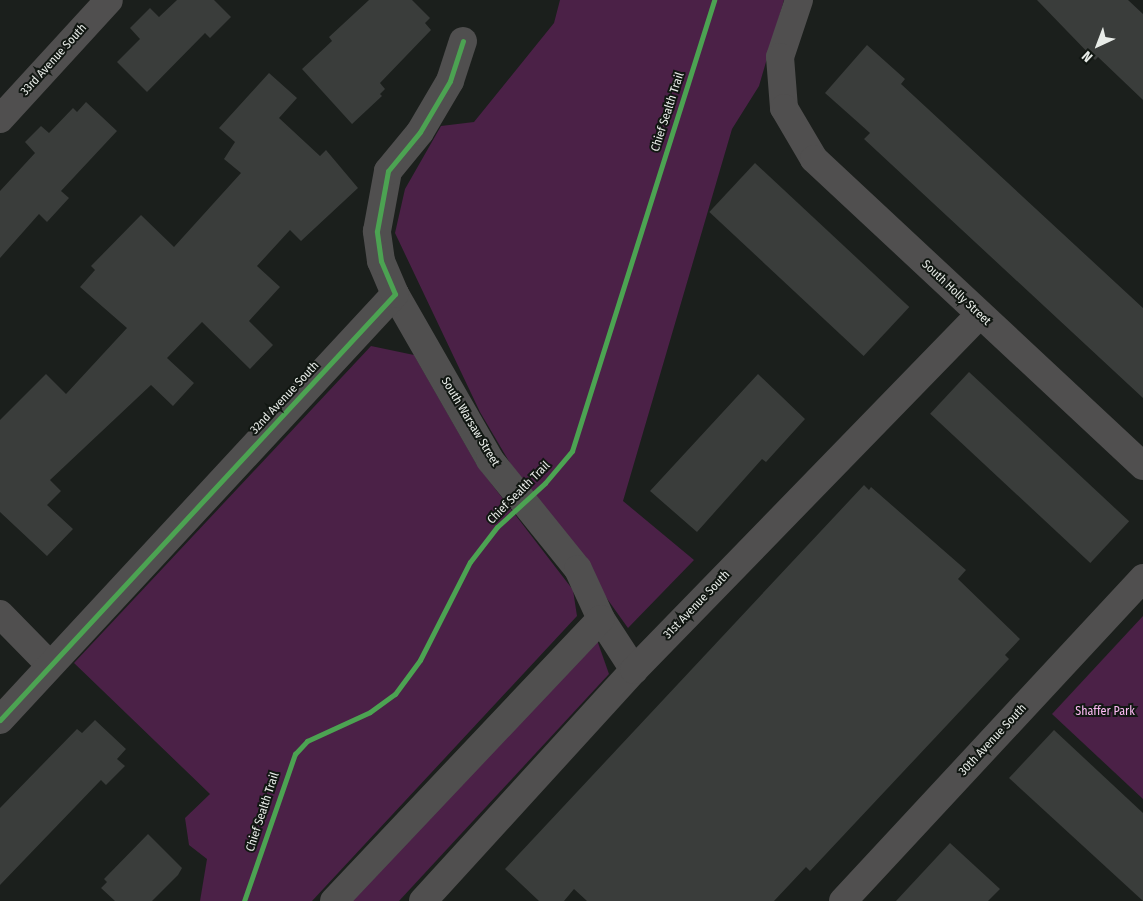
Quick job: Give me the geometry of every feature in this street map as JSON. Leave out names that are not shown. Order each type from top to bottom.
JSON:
[{"type":"street","name":"33rd Avenue South","points":[[0,119],[108,0]]},
{"type":"street","name":"South Holly Street","points":[[799,0],[780,57],[784,108],[814,159],[1143,466]]},
{"type":"street","points":[[395,294],[381,261],[377,231],[388,172],[420,132],[450,81],[463,41]]},
{"type":"street","name":"South Warsaw Street","points":[[395,294],[490,460],[578,570],[601,619],[634,670]]},
{"type":"street","name":"32nd Avenue South","points":[[0,720],[395,294]]},
{"type":"street","name":"31st Avenue South","points":[[423,901],[634,670],[979,315]]},
{"type":"street","name":"30th Avenue South","points":[[843,901],[1143,578]]},
{"type":"street","points":[[0,614],[50,665]]},
{"type":"street","points":[[334,901],[601,619]]},
{"type":"green space","points":[[560,0],[784,0],[759,86],[732,129],[623,501],[694,560],[628,628],[510,463],[480,412],[395,233],[405,189],[441,126],[474,122],[554,23]]},
{"type":"green space","points":[[371,346],[414,355],[477,465],[573,590],[577,616],[312,901],[200,901],[207,859],[189,845],[185,818],[210,794],[74,663]]},
{"type":"green space","name":"Shaffer Park","points":[[1143,616],[1143,799],[1052,714]]},
{"type":"green space","points":[[597,640],[609,674],[399,901],[351,901]]},
{"type":"building","points":[[177,0],[214,0],[231,17],[210,38],[205,33],[147,92],[117,62],[140,39],[130,28],[150,8],[159,17]]},
{"type":"building","points":[[369,0],[412,0],[430,18],[425,23],[431,30],[380,83],[385,89],[380,94],[382,96],[352,124],[302,69],[332,41],[329,37]]},
{"type":"building","points":[[1037,0],[1128,0],[1143,14],[1143,100],[1098,57],[1095,60]]},
{"type":"building","points":[[867,45],[905,79],[901,84],[1143,308],[1143,398],[864,139],[870,133],[825,93]]},
{"type":"building","points":[[269,73],[297,98],[279,118],[320,156],[326,150],[358,188],[301,241],[290,230],[257,266],[280,287],[249,321],[273,345],[250,369],[202,322],[167,358],[194,383],[173,406],[151,385],[50,480],[61,491],[47,505],[73,529],[47,556],[0,512],[0,420],[46,374],[66,394],[127,328],[80,287],[95,270],[91,266],[141,215],[174,247],[241,173],[224,159],[235,142],[219,128]]},
{"type":"building","points":[[86,102],[117,131],[61,191],[69,198],[47,222],[39,214],[0,258],[0,191],[35,153],[25,142],[41,126],[49,133],[73,108],[77,112]]},
{"type":"building","points":[[755,163],[909,307],[864,356],[709,212]]},
{"type":"building","points":[[969,372],[1129,521],[1090,563],[930,414]]},
{"type":"building","points":[[758,374],[805,419],[766,462],[762,459],[697,532],[650,491]]},
{"type":"building","points":[[864,485],[869,490],[871,487],[966,570],[958,579],[1020,639],[1005,655],[1009,659],[810,871],[806,867],[774,901],[587,901],[574,889],[564,901],[539,901],[505,869]]},
{"type":"building","points":[[95,720],[126,749],[117,759],[125,766],[106,785],[101,780],[0,885],[0,808],[77,729],[82,733]]},
{"type":"building","points":[[1054,730],[1143,813],[1143,901],[1009,778]]},
{"type":"building","points":[[148,834],[182,868],[178,875],[152,901],[115,901],[101,888],[107,882],[104,879]]},
{"type":"building","points":[[950,843],[1000,889],[988,901],[896,901]]},
{"type":"cycle path","name":"Chief Sealth Trail","points":[[244,901],[295,754],[307,741],[370,712],[395,694],[420,660],[470,562],[497,527],[545,483],[572,451],[714,0]]},
{"type":"cycle path","points":[[0,720],[395,294],[381,261],[377,231],[388,171],[420,132],[450,81],[463,41]]}]
